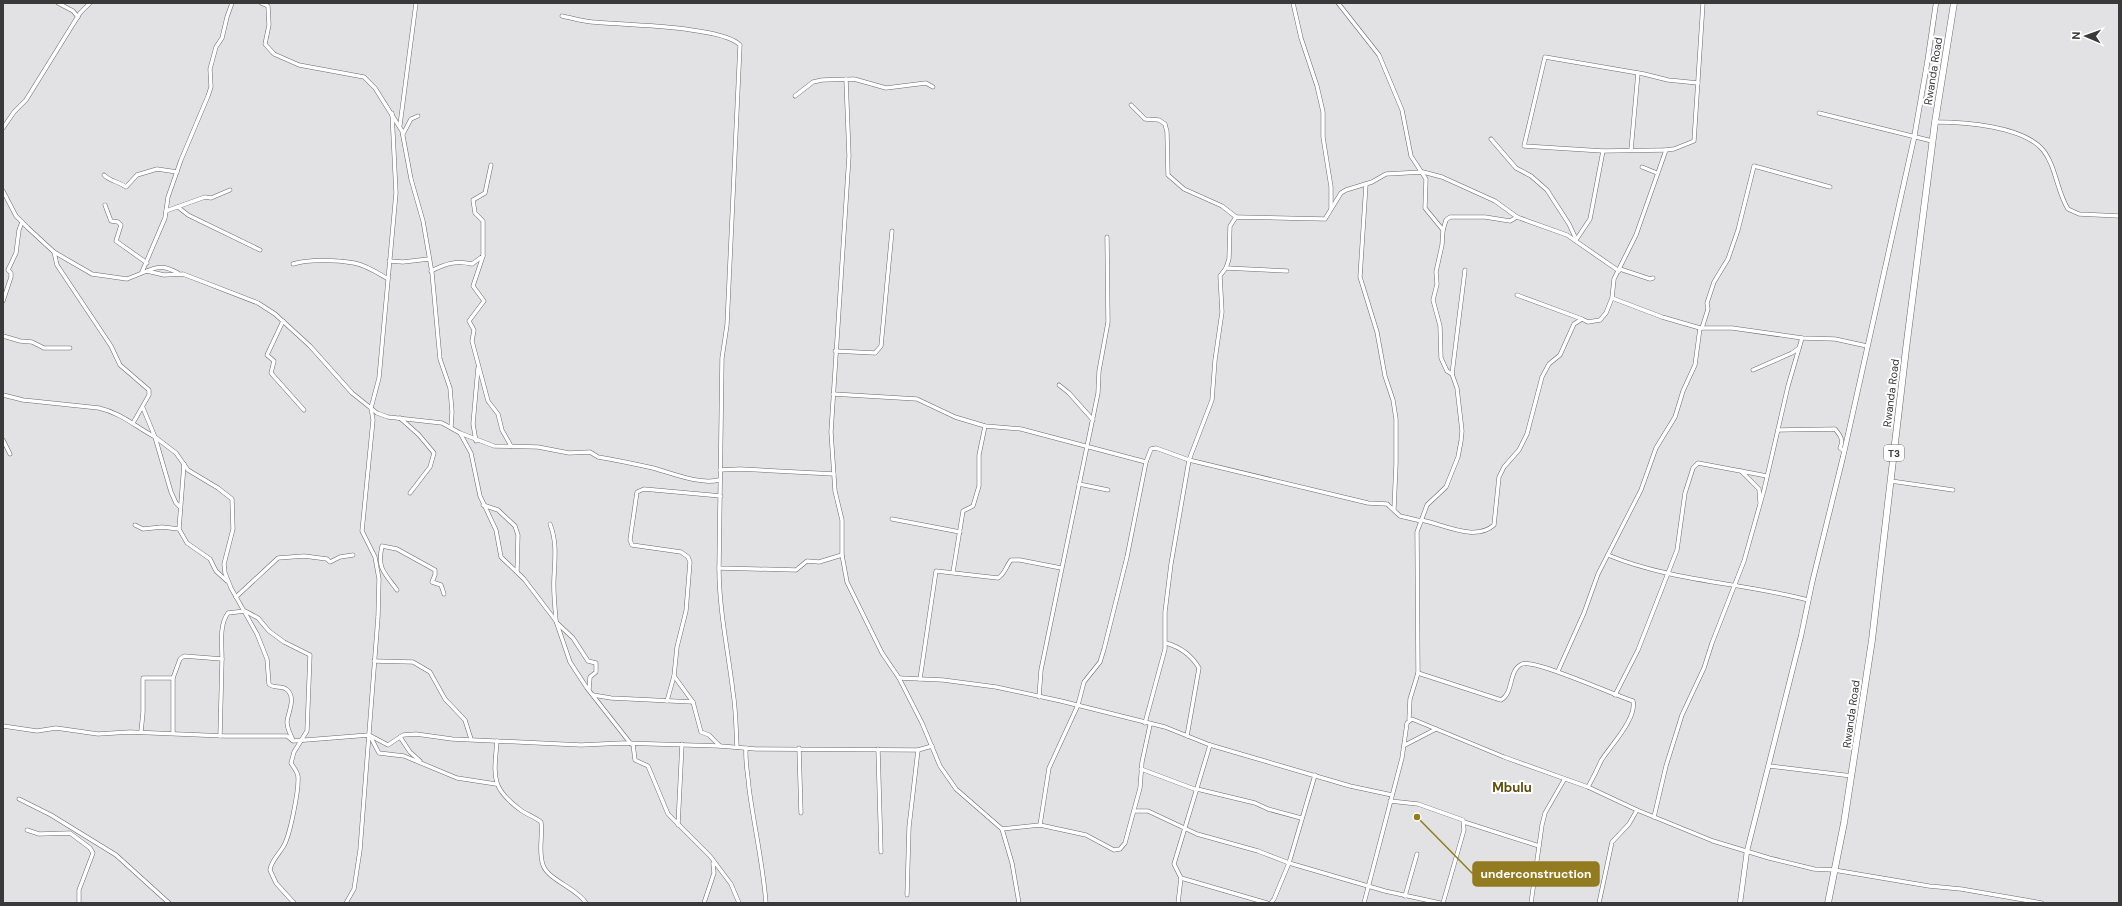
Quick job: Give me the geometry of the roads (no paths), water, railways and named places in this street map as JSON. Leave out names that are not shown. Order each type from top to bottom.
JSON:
[{"type":"highway","name":"Rwanda Road","points":[[1828,903],[1852,776],[1872,640],[1932,141],[1954,3]]},
{"type":"street","points":[[58,3],[73,11],[78,17]]},
{"type":"street","points":[[3,128],[14,112],[26,100],[78,17],[90,3]]},
{"type":"street","points":[[145,272],[166,211],[177,172],[211,87],[210,69],[216,47],[222,38],[232,3]]},
{"type":"street","points":[[261,3],[269,4],[269,25],[266,44],[274,54],[314,69],[362,76],[375,88],[400,126],[403,134],[413,186],[423,221],[431,270],[440,359],[450,388],[452,400],[451,427]]},
{"type":"street","points":[[400,126],[416,3]]},
{"type":"street","points":[[1293,3],[1301,38],[1323,112],[1324,144],[1331,187],[1331,211]]},
{"type":"street","points":[[1338,3],[1380,55],[1402,110],[1411,156],[1423,172],[1426,179],[1425,208],[1443,230]]},
{"type":"street","points":[[1698,83],[1668,80],[1638,73],[1545,57],[1524,146],[1603,151],[1666,150],[1674,149],[1694,141],[1698,83],[1703,3]]},
{"type":"street","points":[[1740,903],[1747,851],[1769,766],[1844,451],[1914,138],[1936,3]]},
{"type":"street","points":[[562,16],[591,22],[693,30],[728,37],[740,45],[728,325],[722,358],[719,480],[721,496],[719,568],[720,612],[734,694],[737,747]]},
{"type":"street","points":[[1631,150],[1638,73]]},
{"type":"street","points":[[795,96],[816,80],[846,79],[883,87],[926,83],[933,87]]},
{"type":"street","points":[[846,79],[849,156],[835,351],[831,432],[834,474],[842,520],[842,555],[847,582],[882,653],[899,678],[940,766],[956,789],[1002,829],[1012,863],[1019,903]]},
{"type":"street","points":[[1131,105],[1145,119],[1159,120],[1165,124],[1169,154],[1167,171],[1170,178],[1184,189],[1222,206],[1236,217],[1322,220],[1328,216],[1337,200],[1346,190],[1366,184],[1386,174],[1423,172],[1442,177],[1495,200],[1517,217],[1576,240],[1619,270],[1650,279],[1653,278]]},
{"type":"street","points":[[346,903],[354,889],[360,850],[379,579],[375,557],[362,531],[373,420],[371,408],[379,378],[396,193],[392,113]]},
{"type":"street","points":[[1819,113],[1914,138],[1932,141]]},
{"type":"street","points":[[403,134],[411,119],[418,116]]},
{"type":"street","points":[[1935,122],[1982,125],[2007,131],[2029,140],[2042,150],[2046,157],[2068,209],[2079,214],[2119,216]]},
{"type":"street","points":[[1491,139],[1516,168],[1531,176],[1547,190],[1569,224],[1576,240]]},
{"type":"street","points":[[1517,294],[1588,322],[1600,320],[1606,313],[1612,298],[1612,287],[1636,235],[1666,150]]},
{"type":"street","points":[[1576,240],[1590,219],[1603,151]]},
{"type":"street","points":[[491,165],[485,193],[473,200],[475,213],[483,221],[483,256],[474,286],[484,301],[469,321],[474,330],[472,341],[488,401],[498,414],[502,430],[511,446]]},
{"type":"street","points":[[1642,166],[1657,173]]},
{"type":"street","points":[[1558,672],[1584,613],[1598,574],[1641,490],[1656,448],[1675,417],[1683,391],[1695,365],[1701,328],[1708,313],[1707,303],[1714,282],[1728,259],[1738,230],[1754,166],[1830,187]]},
{"type":"street","points":[[104,175],[110,181],[120,182],[126,187],[137,174],[157,169],[177,172]]},
{"type":"street","points":[[1366,184],[1360,277],[1377,332],[1385,376],[1393,400],[1396,418],[1394,510]]},
{"type":"street","points":[[166,211],[205,197],[211,198],[230,190]]},
{"type":"street","points":[[3,191],[12,209],[22,222],[54,252],[92,274],[127,279],[155,268],[167,267],[179,274],[258,303],[283,321],[310,346],[352,393],[371,408],[388,417],[436,422],[451,427],[476,441],[494,446],[538,447],[569,453],[590,452],[598,456],[652,468],[682,477],[714,481],[719,480]]},
{"type":"street","points":[[104,204],[111,221],[118,222],[121,225],[116,241],[147,263]]},
{"type":"street","points":[[178,207],[188,215],[260,250]]},
{"type":"street","points":[[1145,723],[1166,643],[1165,612],[1171,564],[1189,460],[1212,400],[1214,360],[1222,312],[1220,276],[1226,268],[1229,259],[1230,226],[1236,217]]},
{"type":"street","points":[[1452,374],[1447,371],[1441,358],[1440,326],[1432,296],[1438,284],[1437,268],[1446,220],[1450,217],[1485,217],[1510,222],[1517,217]]},
{"type":"street","points":[[3,301],[11,276],[11,273],[8,270],[16,253],[19,230],[22,222]]},
{"type":"street","points":[[835,351],[875,353],[881,346],[892,231]]},
{"type":"street","points":[[1039,697],[1041,670],[1093,420],[1108,322],[1107,237]]},
{"type":"street","points":[[54,252],[57,265],[111,346],[120,365],[148,389],[149,394],[143,408],[133,423]]},
{"type":"street","points":[[431,270],[444,264],[460,261],[472,264],[483,256]]},
{"type":"street","points":[[389,261],[403,262],[429,259]]},
{"type":"street","points":[[293,264],[303,260],[355,263],[375,271],[388,279]]},
{"type":"street","points":[[1226,268],[1287,271]]},
{"type":"street","points":[[1364,903],[1370,886],[1405,745],[1410,699],[1418,673],[1417,532],[1427,505],[1446,487],[1458,457],[1462,431],[1457,388],[1452,374],[1465,270]]},
{"type":"street","points":[[145,272],[164,275],[179,274]]},
{"type":"street","points":[[1612,298],[1662,317],[1701,328],[1746,330],[1802,338],[1835,339],[1867,346]]},
{"type":"street","points":[[1040,825],[1045,784],[1049,768],[1078,705],[1084,682],[1100,662],[1104,649],[1127,557],[1149,451],[1156,448],[1189,460],[1368,503],[1387,504],[1400,516],[1473,532],[1488,529],[1494,525],[1500,476],[1504,467],[1519,450],[1526,438],[1535,409],[1542,377],[1549,364],[1560,355],[1574,324],[1582,319]]},
{"type":"street","points":[[283,321],[267,355],[274,361],[271,372],[304,410]]},
{"type":"street","points":[[3,336],[20,341],[32,342],[44,348],[70,348]]},
{"type":"street","points":[[1654,817],[1666,766],[1682,716],[1704,668],[1712,643],[1744,561],[1760,505],[1788,386],[1802,338]]},
{"type":"street","points":[[1753,370],[1792,353],[1800,347]]},
{"type":"street","points":[[476,441],[473,424],[478,366]]},
{"type":"street","points":[[1059,385],[1069,393],[1093,420]]},
{"type":"street","points":[[3,394],[23,400],[109,410],[155,437],[176,453],[188,470],[218,488],[232,499],[232,529],[224,564],[228,582],[255,628],[262,651],[266,657],[269,684],[272,686],[285,688],[290,694],[292,703],[287,723],[293,740]]},
{"type":"street","points":[[833,394],[917,399],[955,417],[985,426],[1021,429],[1087,448],[1146,462]]},
{"type":"street","points":[[143,408],[155,437],[171,492],[176,503],[180,507]]},
{"type":"street","points":[[400,418],[419,435],[434,453],[430,467],[410,493]]},
{"type":"street","points":[[953,572],[963,511],[973,506],[979,486],[979,455],[985,426]]},
{"type":"street","points":[[1778,430],[1835,429],[1840,435],[1842,443],[1840,448],[1844,451]]},
{"type":"street","points":[[460,433],[471,453],[484,505],[496,530],[501,557],[517,572],[557,622],[573,638],[588,661],[596,663],[596,672],[590,677],[589,691]]},
{"type":"street","points":[[3,440],[10,454]]},
{"type":"street","points":[[184,464],[180,507],[180,529],[187,543],[210,559],[216,571],[228,582]]},
{"type":"street","points":[[1615,695],[1638,650],[1669,572],[1680,540],[1685,492],[1696,464],[1767,476]]},
{"type":"street","points":[[720,470],[740,469],[834,474]]},
{"type":"street","points":[[1740,471],[1759,489],[1760,505]]},
{"type":"street","points":[[1891,481],[1953,490]]},
{"type":"street","points":[[1079,484],[1108,490]]},
{"type":"street","points":[[667,701],[674,676],[677,647],[686,611],[690,562],[688,557],[681,552],[632,545],[630,540],[637,492],[644,489],[721,496]]},
{"type":"street","points":[[484,505],[498,510],[515,526],[518,535],[517,572]]},
{"type":"street","points":[[892,519],[960,532]]},
{"type":"street","points":[[550,524],[555,536],[556,546],[554,577],[557,622],[570,662],[589,691],[632,744],[635,760],[648,766],[668,814],[705,851],[731,884],[738,903]]},
{"type":"street","points":[[135,526],[143,529],[162,527],[180,529]]},
{"type":"street","points":[[397,590],[381,567],[379,561],[382,546],[397,549],[435,570],[435,575],[432,582],[441,585],[444,594]]},
{"type":"street","points":[[236,597],[278,558],[304,556],[327,559],[330,562],[340,557],[353,555]]},
{"type":"street","points":[[719,568],[796,570],[807,561],[819,562],[842,555]]},
{"type":"street","points":[[1608,555],[1622,561],[1734,587],[1752,588],[1808,600]]},
{"type":"street","points":[[920,678],[936,572],[953,572],[998,578],[1003,575],[1006,566],[1011,560],[1020,560],[1061,568]]},
{"type":"street","points":[[220,736],[224,618],[228,613],[245,611],[258,618],[268,631],[284,642],[310,655],[307,731],[301,739],[291,763],[298,776],[289,836],[278,853],[270,870],[276,883],[294,903]]},
{"type":"street","points":[[1166,643],[1181,649],[1196,662],[1199,668],[1187,736]]},
{"type":"street","points":[[173,733],[173,678],[180,659],[184,656],[222,659]]},
{"type":"street","points":[[374,660],[413,662],[430,672],[445,699],[465,720],[471,739]]},
{"type":"street","points":[[1418,673],[1501,700],[1506,696],[1515,671],[1523,664],[1536,664],[1633,701],[1634,708],[1588,787]]},
{"type":"street","points":[[674,676],[693,702],[701,732],[708,735],[720,746]]},
{"type":"street","points":[[141,732],[144,712],[142,678],[173,678]]},
{"type":"street","points":[[899,678],[920,678],[996,687],[1078,705],[1150,725],[1165,727],[1210,745],[1350,786],[1392,795]]},
{"type":"street","points":[[593,695],[609,698],[693,702]]},
{"type":"street","points":[[1409,719],[1415,720],[1564,780],[1588,787],[1637,810],[1713,841],[1793,865],[1814,869],[1834,870],[1929,886],[1961,889],[2042,903]]},
{"type":"street","points":[[1002,829],[1040,825],[1086,835],[1117,850],[1123,846],[1142,780],[1141,769],[1150,725]]},
{"type":"street","points":[[3,726],[38,731],[56,728],[98,734],[141,732],[220,736],[287,736],[293,740],[369,735],[388,745],[400,737],[416,734],[443,738],[582,745],[682,744],[746,748],[918,750],[932,746]]},
{"type":"street","points":[[1405,745],[1436,729]]},
{"type":"street","points":[[369,735],[379,753],[404,756],[457,778],[496,784]]},
{"type":"street","points":[[400,737],[406,743],[410,752],[421,762]]},
{"type":"street","points":[[497,741],[495,770],[496,784],[499,791],[515,805],[541,822],[541,856],[544,868],[580,895],[586,903]]},
{"type":"street","points":[[678,825],[682,744]]},
{"type":"street","points":[[1178,903],[1181,878],[1174,864],[1210,745]]},
{"type":"street","points":[[746,748],[745,759],[752,813],[764,878],[766,903]]},
{"type":"street","points":[[799,748],[801,813]]},
{"type":"street","points":[[878,749],[881,852]]},
{"type":"street","points":[[907,895],[909,827],[918,750]]},
{"type":"street","points":[[1769,766],[1852,776]]},
{"type":"street","points":[[1141,769],[1197,790],[1256,803],[1268,809],[1301,818]]},
{"type":"street","points":[[1271,903],[1289,863],[1314,775]]},
{"type":"street","points":[[1531,903],[1545,813],[1564,780]]},
{"type":"street","points":[[19,799],[51,815],[116,855],[169,903]]},
{"type":"street","points":[[1390,801],[1418,804],[1464,822],[1539,846]]},
{"type":"street","points":[[1599,903],[1612,842],[1629,824],[1637,810]]},
{"type":"street","points":[[1134,811],[1148,811],[1213,840],[1258,852],[1289,863],[1405,896],[1440,903]]},
{"type":"street","points":[[1443,903],[1464,830],[1464,822]]},
{"type":"street","points":[[27,830],[39,834],[70,833],[92,850],[79,890],[79,903]]},
{"type":"street","points":[[1405,896],[1417,854]]},
{"type":"street","points":[[704,903],[714,873],[713,862]]},
{"type":"street","points":[[1181,878],[1267,903]]},
{"type":"place","name":"underconstruction","points":[[1417,817]]},
{"type":"district","name":"Mbulu","points":[[1512,787]]}]
